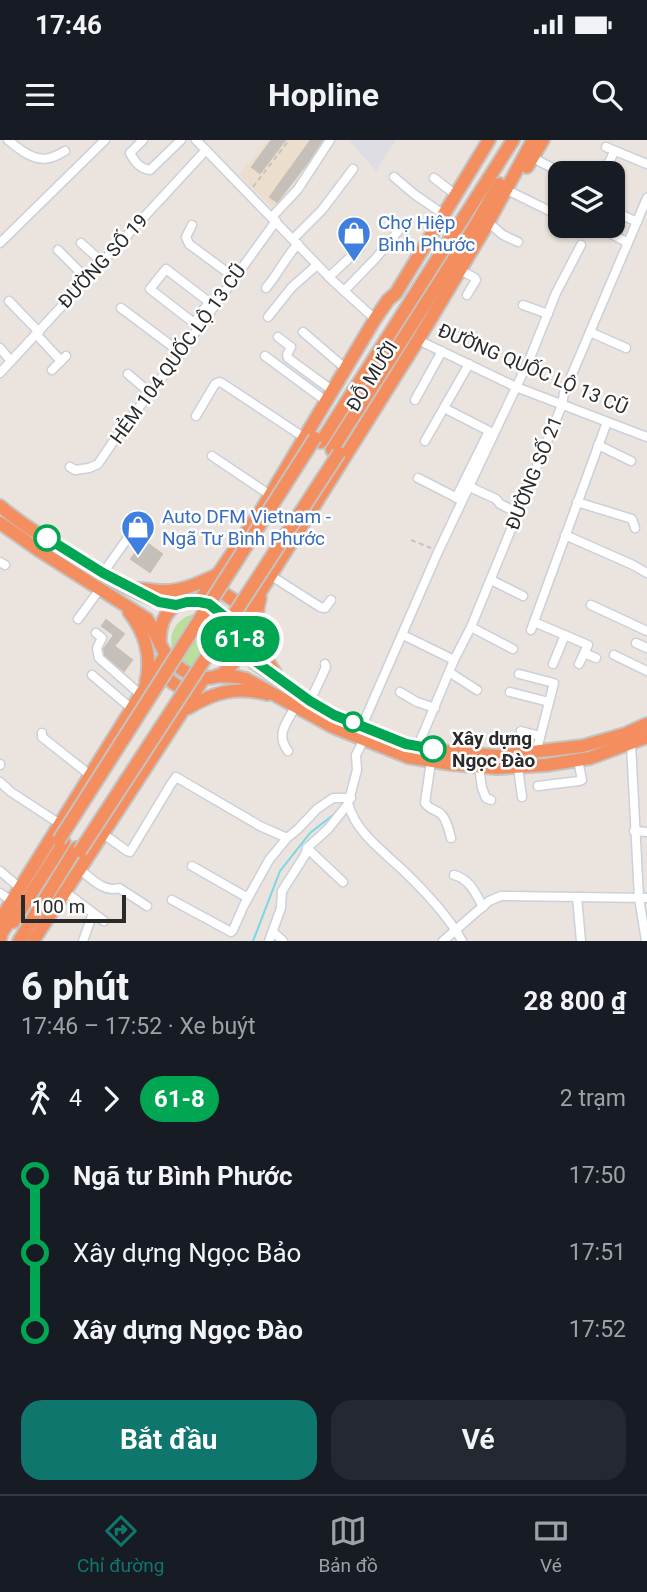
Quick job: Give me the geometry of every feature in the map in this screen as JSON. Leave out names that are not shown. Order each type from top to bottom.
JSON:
[{"type":"highway","name":"ĐỖ MƯỜI","points":[[313,439],[329,396],[346,369],[384,324],[390,291],[483,140]]},
{"type":"highway","name":"ĐỖ MƯỜI","points":[[388,300],[396,293],[489,140]]},
{"type":"highway","name":"ĐỖ MƯỜI","points":[[203,596],[270,495],[313,439],[384,324],[513,140]]},
{"type":"highway","name":"ĐỖ MƯỜI","points":[[237,629],[412,336],[460,270],[525,140]]},
{"type":"highway","name":"ĐỖ MƯỜI","points":[[21,941],[483,227],[533,140]]},
{"type":"highway","points":[[483,227],[511,192],[544,140]]},
{"type":"highway","points":[[1,941],[313,439]]},
{"type":"highway","points":[[0,506],[37,533],[103,573],[159,602],[176,605]]},
{"type":"highway","points":[[2,528],[147,619],[163,649],[177,666],[187,673],[206,681],[242,677],[332,727],[408,757],[479,767],[546,765],[590,758],[647,737]]},
{"type":"highway","points":[[131,588],[171,590],[198,583],[219,573]]},
{"type":"highway","points":[[263,588],[256,616],[256,632],[273,674],[360,725]]},
{"type":"highway","points":[[0,920],[158,667],[163,649],[159,635],[162,621],[170,610],[176,605],[218,591],[248,611]]},
{"type":"highway","points":[[158,667],[172,683],[186,690],[226,671],[233,664],[240,644],[237,629],[203,596]]},
{"type":"highway","points":[[123,603],[138,622],[143,635],[148,675],[142,692]]},
{"type":"highway","points":[[240,644],[252,659],[334,715],[406,744],[449,752],[498,756],[536,753],[583,746],[625,734],[647,724]]},
{"type":"highway","points":[[33,941],[102,833],[206,681]]},
{"type":"highway","points":[[184,711],[213,695],[236,690],[255,691],[289,703]]},
{"type":"street","points":[[8,140],[21,151],[38,158],[49,158],[65,151]]},
{"type":"street","points":[[0,243],[105,140]]},
{"type":"street","points":[[143,140],[130,152],[142,168],[150,170],[181,140]]},
{"type":"street","points":[[196,140],[329,277],[384,324]]},
{"type":"street","name":"HẺM 104 QUỐC LỘ 13 CŨ","points":[[70,467],[75,470],[98,464],[181,353],[197,325],[235,278],[330,140]]},
{"type":"street","name":"ĐƯỜNG SỐ 19","points":[[0,373],[206,150]]},
{"type":"street","points":[[607,161],[610,150],[647,164]]},
{"type":"street","points":[[533,158],[548,166]]},
{"type":"street","points":[[266,288],[283,266],[296,242],[353,169]]},
{"type":"street","points":[[394,177],[440,212]]},
{"type":"street","points":[[434,178],[452,192]]},
{"type":"street","points":[[511,192],[548,211]]},
{"type":"street","name":"ĐƯỜNG SỐ 21","points":[[418,746],[491,580],[562,405],[564,393],[647,198]]},
{"type":"street","points":[[625,216],[637,222]]},
{"type":"street","points":[[192,225],[186,237],[189,244],[235,278]]},
{"type":"street","points":[[483,227],[518,242]]},
{"type":"street","points":[[344,291],[399,230]]},
{"type":"street","points":[[619,238],[628,243]]},
{"type":"street","points":[[81,243],[102,262]]},
{"type":"street","points":[[460,500],[470,488],[530,358],[556,293],[581,245]]},
{"type":"street","points":[[329,277],[360,248]]},
{"type":"street","points":[[58,250],[87,279]]},
{"type":"street","points":[[268,317],[292,287],[317,265]]},
{"type":"street","points":[[166,269],[209,302],[197,325],[150,289],[166,269]]},
{"type":"street","points":[[460,270],[476,280],[467,295]]},
{"type":"street","points":[[9,301],[64,358],[52,370]]},
{"type":"street","points":[[523,305],[548,314]]},
{"type":"street","points":[[121,308],[181,353]]},
{"type":"street","points":[[303,332],[346,369]]},
{"type":"street","points":[[590,332],[626,348]]},
{"type":"street","name":"ĐƯỜNG QUỐC LỘ 13 CŨ","points":[[412,336],[516,387],[646,434]]},
{"type":"street","points":[[278,337],[291,347],[288,358],[329,396]]},
{"type":"street","points":[[0,348],[11,361]]},
{"type":"street","points":[[415,400],[442,351]]},
{"type":"street","points":[[265,356],[329,396]]},
{"type":"street","points":[[425,441],[469,364]]},
{"type":"street","points":[[128,374],[150,393]]},
{"type":"street","points":[[196,416],[215,384],[219,382],[313,439]]},
{"type":"street","points":[[360,725],[403,635],[489,431],[444,408]]},
{"type":"street","points":[[579,664],[588,645],[533,626],[607,422]]},
{"type":"street","points":[[598,445],[631,461]]},
{"type":"street","points":[[212,456],[270,495]]},
{"type":"street","points":[[418,478],[460,500]]},
{"type":"street","points":[[470,488],[496,499],[518,513]]},
{"type":"street","points":[[577,502],[632,519],[635,528]]},
{"type":"street","points":[[565,534],[647,573]]},
{"type":"street","points":[[103,573],[127,539]]},
{"type":"street","points":[[270,575],[320,607],[325,608],[331,600]]},
{"type":"street","points":[[491,580],[523,596]]},
{"type":"street","points":[[78,619],[100,589]]},
{"type":"street","points":[[591,605],[647,631]]},
{"type":"street","points":[[471,627],[513,649]]},
{"type":"street","points":[[96,633],[102,638],[97,648],[99,658],[142,692]]},
{"type":"street","points":[[403,635],[454,660]]},
{"type":"street","points":[[553,664],[565,635]]},
{"type":"street","points":[[636,643],[647,648]]},
{"type":"street","points":[[584,653],[596,658]]},
{"type":"street","points":[[614,655],[647,674],[647,682]]},
{"type":"street","points":[[312,697],[325,664]]},
{"type":"street","points":[[449,672],[477,690]]},
{"type":"street","points":[[519,674],[554,683],[536,753]]},
{"type":"street","points":[[92,676],[132,709]]},
{"type":"street","points":[[400,692],[435,708]]},
{"type":"street","points":[[510,692],[549,702]]},
{"type":"street","points":[[288,751],[281,736],[289,703]]},
{"type":"street","points":[[521,732],[540,736]]},
{"type":"street","points":[[42,733],[41,737],[90,775]]},
{"type":"street","points":[[283,941],[271,937],[281,908],[282,891],[307,849],[328,829],[349,801],[357,770],[356,755],[364,739]]},
{"type":"street","points":[[631,744],[634,831],[646,937]]},
{"type":"street","points":[[538,786],[582,780],[578,760]]},
{"type":"street","points":[[431,761],[425,803],[429,809],[439,812],[445,819],[452,838]]},
{"type":"street","points":[[479,767],[482,788],[486,798],[491,800]]},
{"type":"street","points":[[518,767],[522,797]]},
{"type":"street","points":[[102,833],[131,852],[176,777],[260,827],[286,838]]},
{"type":"street","points":[[0,782],[60,824]]},
{"type":"street","points":[[172,900],[230,932],[269,860],[286,838],[333,798],[349,801]]},
{"type":"street","points":[[349,801],[351,814],[361,831],[411,877],[456,929],[462,941]]},
{"type":"street","points":[[634,831],[647,832]]},
{"type":"street","points":[[307,849],[343,882]]},
{"type":"street","points":[[191,866],[248,898]]},
{"type":"street","points":[[79,869],[106,889],[119,888],[147,906]]},
{"type":"street","points":[[0,871],[20,888]]},
{"type":"street","points":[[454,875],[466,880],[483,906]]},
{"type":"street","points":[[64,891],[104,921]]},
{"type":"street","points":[[0,893],[12,901]]},
{"type":"street","points":[[443,941],[483,906],[501,896],[643,898]]},
{"type":"street","points":[[577,897],[581,941]]},
{"type":"street","points":[[83,941],[93,913]]},
{"type":"path","points":[[248,193],[289,140]]},
{"type":"path","points":[[411,540],[438,552]]},
{"type":"shaded area","points":[[269,140],[326,140],[275,210],[239,174]]},
{"type":"shaded area","points":[[349,140],[396,140],[376,171]]},
{"type":"green space","points":[[198,614],[217,622],[225,641],[217,660],[198,668],[179,660],[171,641],[179,622]]},
{"type":"building","points":[[272,140],[285,140],[260,173],[252,167]]},
{"type":"building","points":[[311,140],[322,140],[277,202],[270,197]]},
{"type":"building","points":[[144,541],[162,554],[150,572],[131,559]]},
{"type":"building","points":[[106,620],[124,634],[114,646],[132,660],[124,671],[105,655],[104,649],[114,635],[102,626]]},
{"type":"waterway","points":[[253,941],[280,871],[310,833],[337,812]]},
{"type":"bus line","name":"61-8","points":[[47,538],[103,573],[159,602],[176,605],[187,602],[209,604],[234,624],[240,644],[252,659],[310,701],[334,715],[406,744],[433,749]]},
{"type":"place","name":"Chợ Hiệp Bình Phước","points":[[354,263]]},
{"type":"place","name":"Auto DFM Vietnam - Ngã Tư Bình Phước","points":[[138,557]]},
{"type":"place","name":"Xây dựng Ngọc Đào","points":[[433,749]]}]
